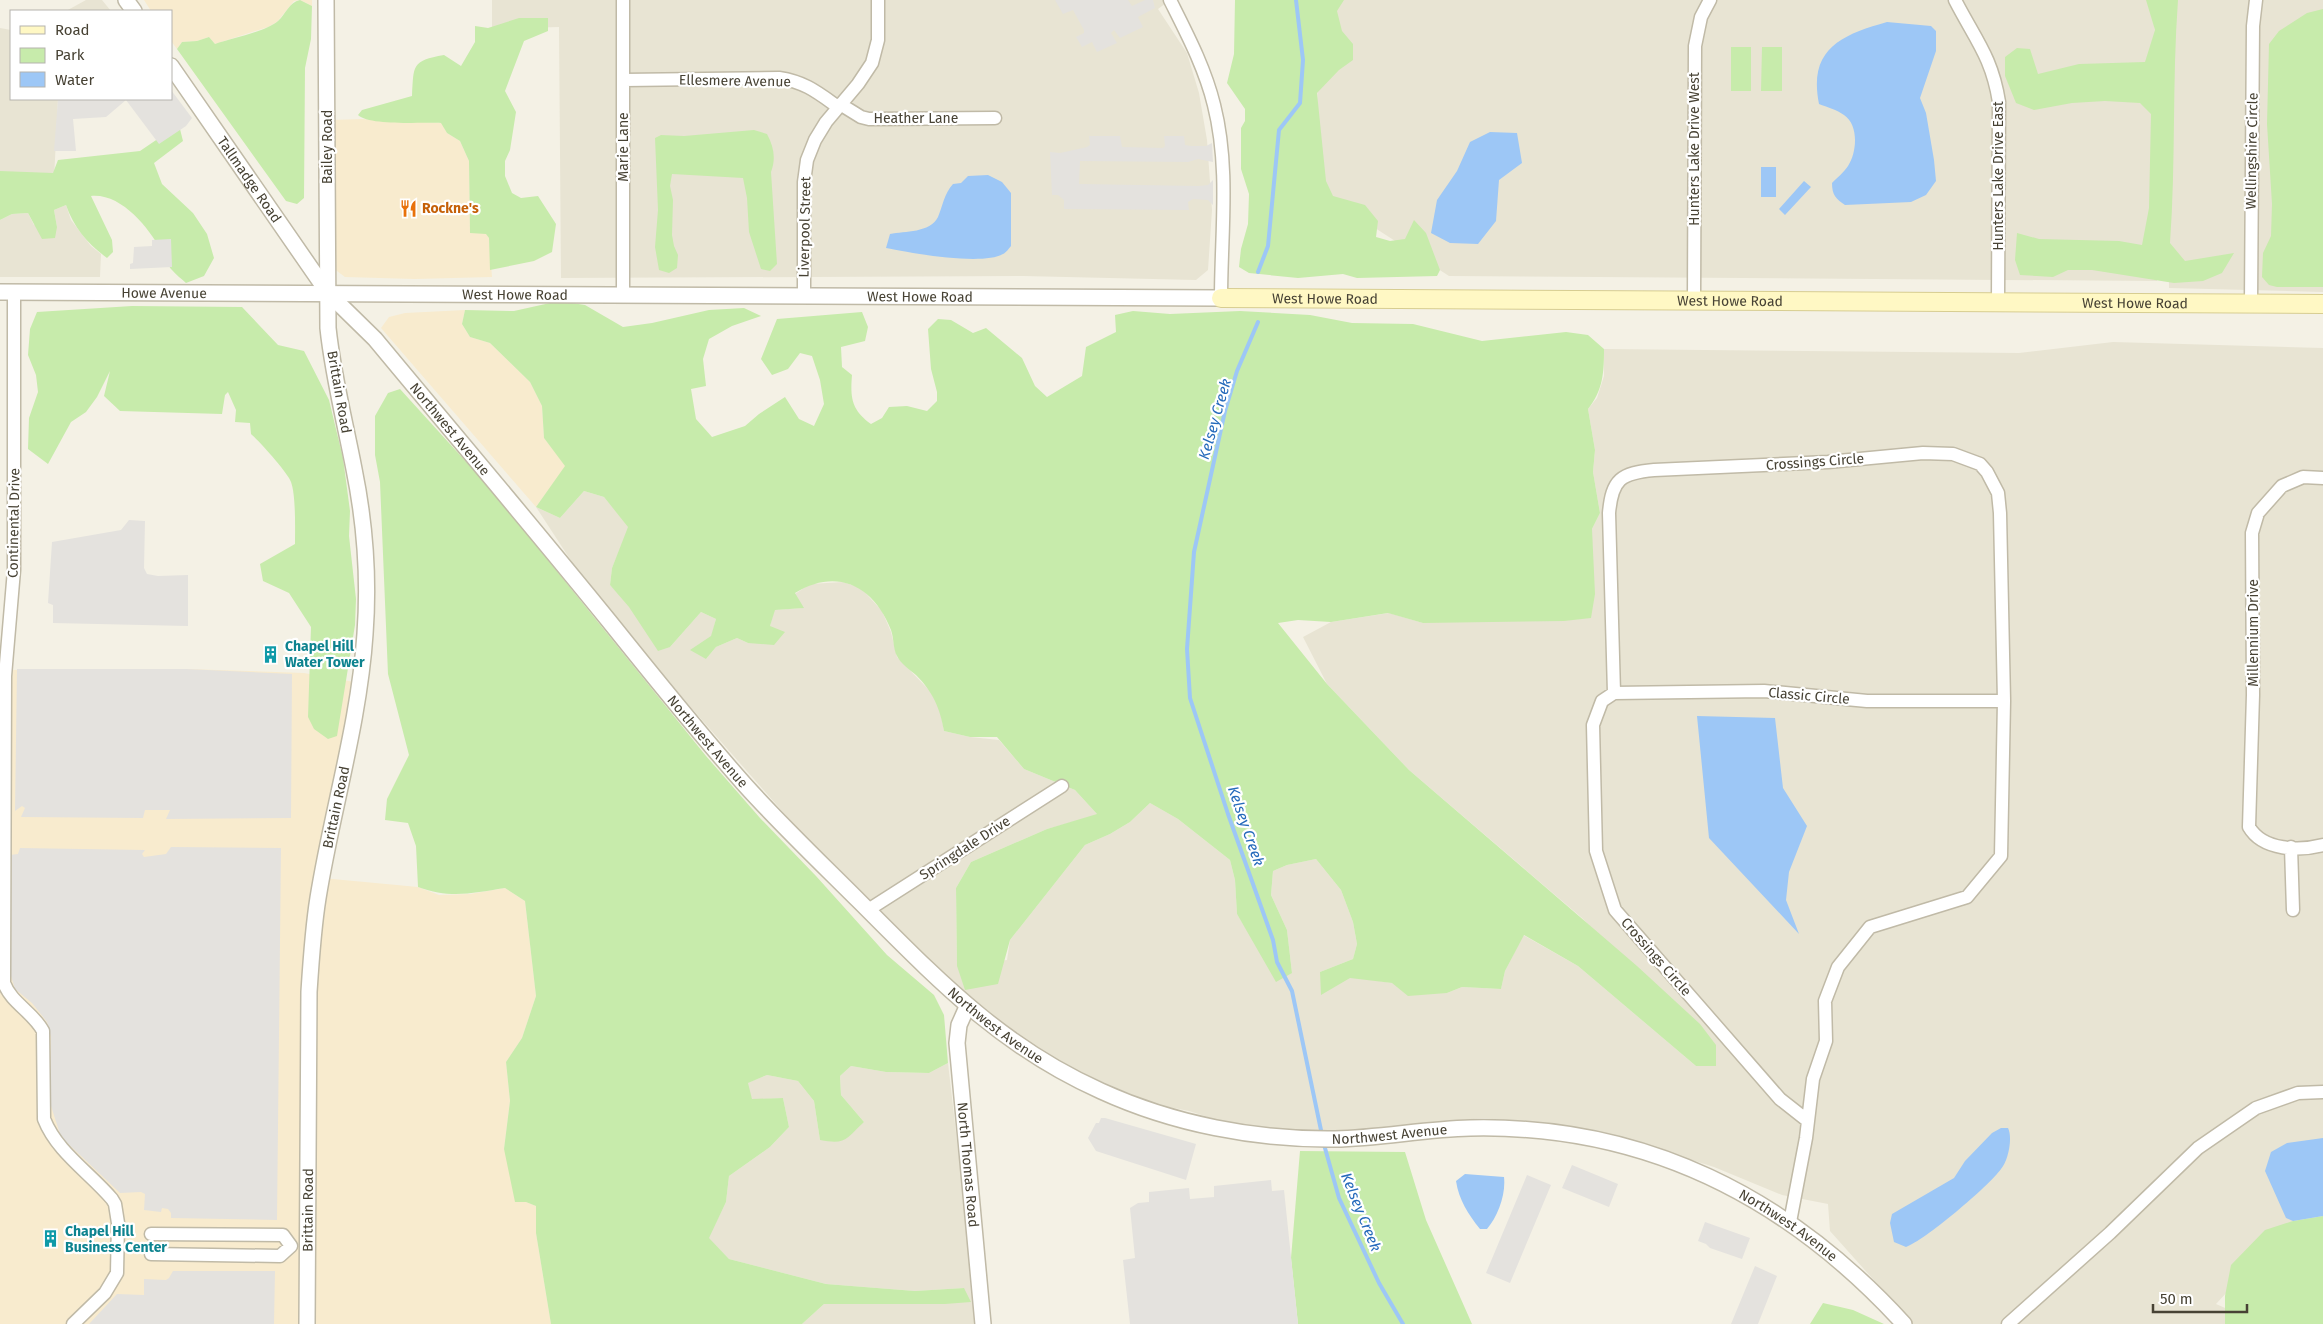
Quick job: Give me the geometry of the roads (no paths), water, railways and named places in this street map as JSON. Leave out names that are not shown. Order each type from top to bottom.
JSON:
[{"type":"main road","name":"West Howe Road","points":[[1221,298],[2323,304]]},
{"type":"street","name":"Bailey Road","points":[[326,0],[328,293]]},
{"type":"street","name":"Marie Lane","points":[[623,0],[623,295]]},
{"type":"street","name":"Liverpool Street","points":[[804,295],[804,182],[807,160],[816,140],[839,106],[872,64],[878,40],[878,0]]},
{"type":"street","points":[[1170,0],[1198,58],[1209,87],[1218,126],[1224,203],[1221,298]]},
{"type":"street","name":"Hunters Lake Drive West","points":[[1694,301],[1695,46],[1701,17],[1710,0]]},
{"type":"street","name":"Hunters Lake Drive East","points":[[1955,0],[1986,54],[1997,92],[1998,301]]},
{"type":"street","name":"Wellingshire Circle","points":[[2251,303],[2254,26],[2256,0]]},
{"type":"street","name":"Tallmadge Road","points":[[172,67],[328,293]]},
{"type":"street","name":"Ellesmere Avenue","points":[[624,80],[779,78],[796,81],[808,86],[839,106]]},
{"type":"street","name":"Heather Lane","points":[[839,106],[869,119],[995,118]]},
{"type":"street","name":"Howe Avenue","points":[[7,292],[328,293]]},
{"type":"street","name":"Continental Drive","points":[[7,292],[14,570],[2,684],[4,983],[9,994],[36,1020],[42,1031],[44,1119],[54,1140],[112,1199],[117,1213],[117,1273],[105,1293],[73,1324]]},
{"type":"street","name":"West Howe Road","points":[[328,293],[1221,298]]},
{"type":"street","name":"Northwest Avenue","points":[[328,293],[375,339],[744,784],[868,910],[968,1007],[1003,1035],[1043,1061],[1101,1092],[1140,1108],[1179,1120],[1218,1128],[1257,1134],[1318,1139],[1470,1128],[1538,1130],[1587,1138],[1635,1149],[1677,1163],[1730,1187],[1790,1222],[1839,1260],[1904,1324]]},
{"type":"street","name":"Brittain Road","points":[[307,1324],[309,992],[312,947],[318,898],[357,702],[366,605],[365,557],[359,498],[332,364],[328,293]]},
{"type":"street","name":"Crossings Circle","points":[[1790,1222],[1808,1121],[1813,1079],[1826,1041],[1825,1001],[1838,967],[1870,928],[1967,897],[2001,856],[2004,701],[1998,493],[1993,481],[1980,464],[1953,454],[1923,453],[1828,462],[1639,471],[1624,476],[1616,483],[1611,493],[1609,513],[1614,693],[1602,701],[1593,725],[1596,851],[1615,910],[1780,1099],[1808,1121]]},
{"type":"street","name":"Millennium Drive","points":[[2291,848],[2262,840],[2252,833],[2249,827],[2253,695],[2252,533],[2258,513],[2282,486],[2302,477],[2323,478]]},
{"type":"street","name":"Classic Circle","points":[[1614,693],[1764,692],[1866,701],[2004,701]]},
{"type":"street","name":"Springdale Drive","points":[[868,910],[1062,786]]},
{"type":"street","points":[[2293,910],[2291,848],[2310,848],[2323,845]]},
{"type":"street","name":"North Thomas Road","points":[[968,1007],[959,1025],[957,1043],[983,1324]]},
{"type":"street","points":[[2008,1324],[2110,1233],[2198,1148],[2256,1108],[2298,1093],[2323,1092]]},
{"type":"street","points":[[151,1234],[283,1235],[291,1246]]},
{"type":"street","points":[[151,1254],[280,1256],[291,1246],[307,1246]]},
{"type":"water","points":[[1887,22],[1931,26],[1936,31],[1936,51],[1920,98],[1926,113],[1936,181],[1926,195],[1911,202],[1845,205],[1835,196],[1832,183],[1845,170],[1851,160],[1855,146],[1854,132],[1849,119],[1844,115],[1819,104],[1817,85],[1819,70],[1824,57],[1842,39]]},
{"type":"water","points":[[1490,132],[1517,133],[1522,163],[1499,180],[1496,221],[1478,244],[1450,243],[1431,233],[1437,200],[1457,171],[1470,142]]},
{"type":"water","points":[[1761,167],[1776,167],[1776,197],[1761,197]]},
{"type":"water","points":[[988,175],[1002,182],[1011,193],[1011,246],[1004,253],[993,257],[963,259],[886,248],[890,234],[923,229],[934,222],[953,184],[961,183],[968,176]]},
{"type":"water","points":[[1804,181],[1811,187],[1785,215],[1779,209]]},
{"type":"water","points":[[1697,716],[1775,718],[1783,788],[1807,826],[1789,872],[1786,900],[1799,934],[1709,838]]},
{"type":"water","points":[[2001,1128],[2008,1128],[2010,1137],[2006,1161],[1984,1188],[1915,1243],[1906,1247],[1894,1242],[1890,1223],[1892,1214],[1954,1178],[1965,1161],[1992,1133]]},
{"type":"water","points":[[2323,1138],[2323,1216],[2293,1221],[2286,1218],[2265,1171],[2271,1152],[2287,1143]]},
{"type":"water","points":[[1465,1174],[1504,1177],[1504,1190],[1500,1204],[1495,1218],[1487,1229],[1480,1229],[1462,1201],[1456,1181]]},
{"type":"waterway","name":"Kelsey Creek","points":[[1258,272],[1268,246],[1279,130],[1300,103],[1303,60],[1296,0]]},
{"type":"waterway","name":"Kelsey Creek","points":[[1258,322],[1237,371],[1225,411],[1194,552],[1187,649],[1190,698],[1228,814],[1273,940],[1277,962],[1292,991],[1322,1135]]},
{"type":"waterway","name":"Kelsey Creek","points":[[1323,1141],[1339,1198],[1379,1283],[1403,1324]]},
{"type":"place","name":"Rockne's","points":[[408,208]]},
{"type":"place","name":"Chapel Hill Water Tower","points":[[271,654]]},
{"type":"place","name":"Chapel Hill Business Center","points":[[51,1239]]}]
